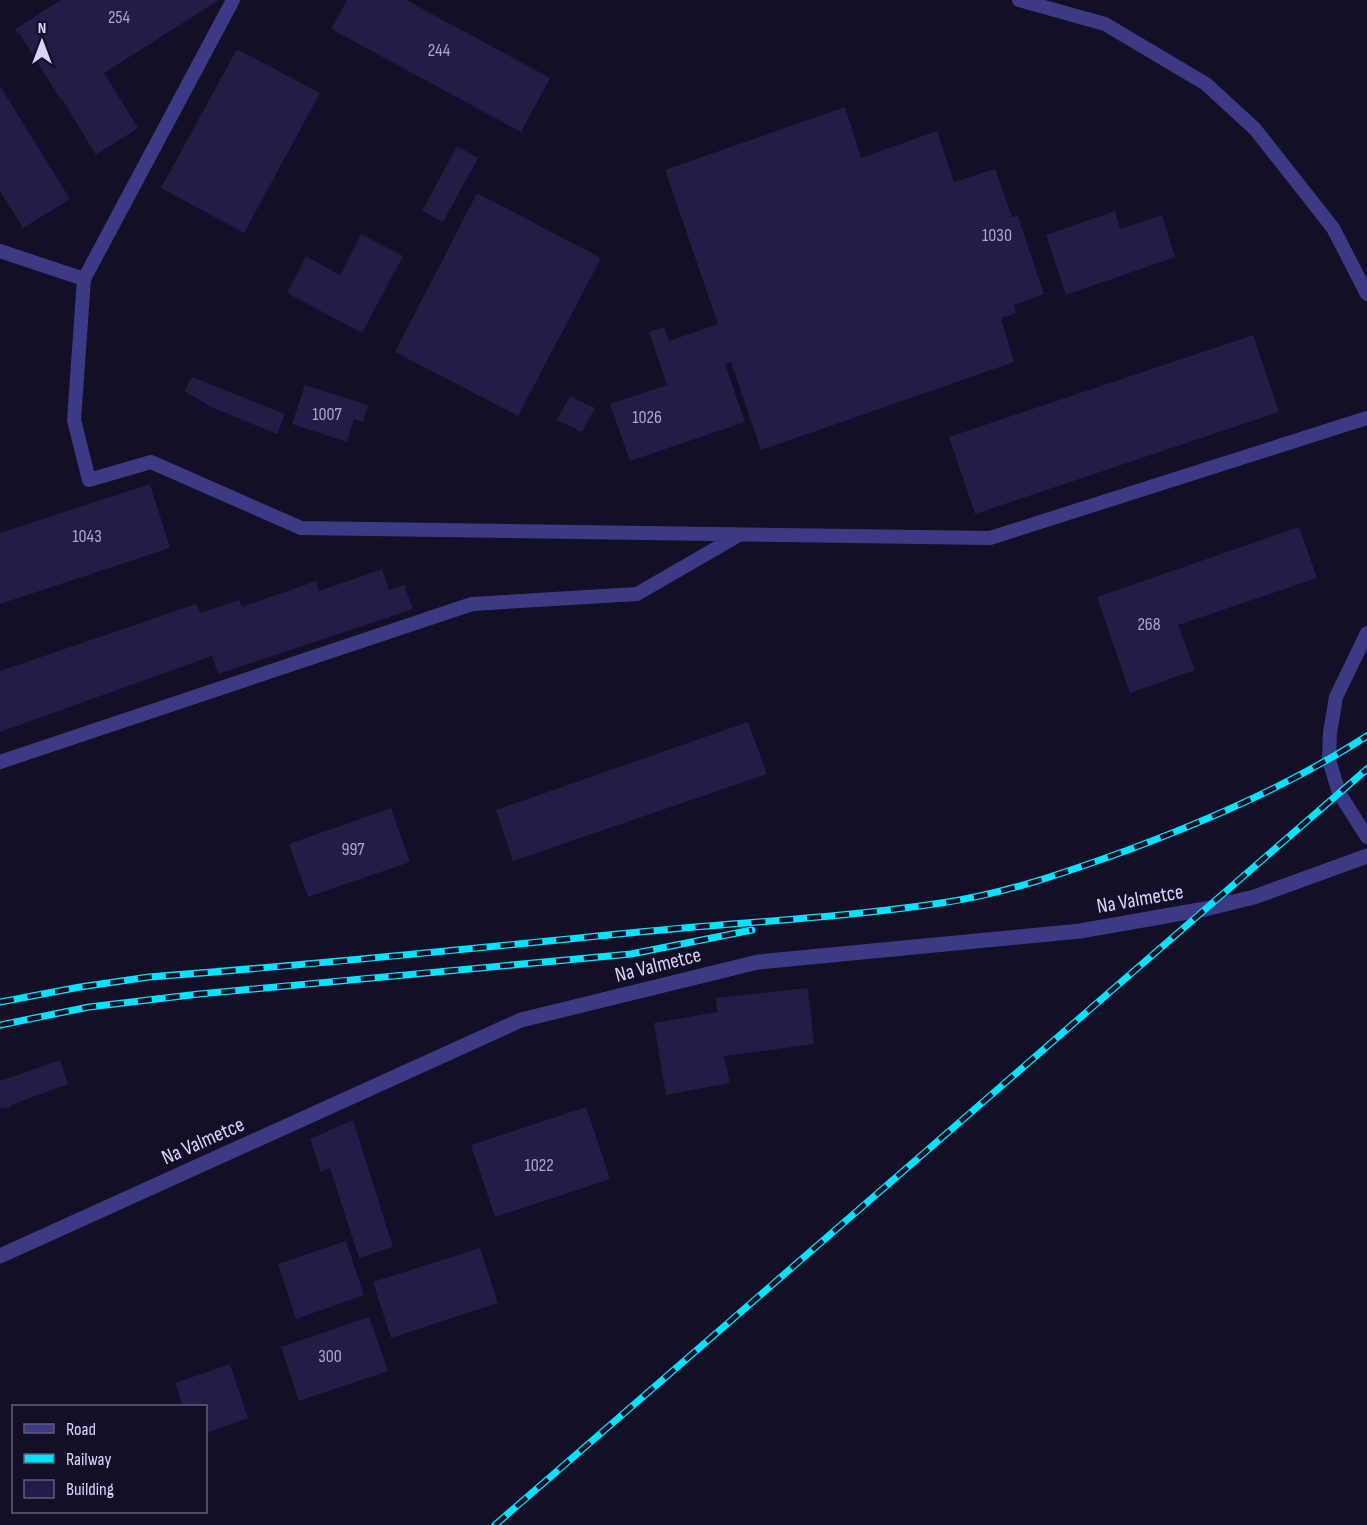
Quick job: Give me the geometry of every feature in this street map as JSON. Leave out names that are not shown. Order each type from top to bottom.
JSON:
[{"type":"street","name":"Na Valmetce","points":[[0,1256],[521,1020],[758,962],[1080,931],[1205,909],[1254,897],[1367,856]]},
{"type":"lane","points":[[233,0],[84,279],[74,420],[89,480],[151,462],[301,528],[990,538],[1367,418]]},
{"type":"lane","points":[[1018,0],[1105,24],[1206,84],[1255,129],[1333,228],[1367,294]]},
{"type":"lane","points":[[0,251],[84,279]]},
{"type":"lane","points":[[0,762],[472,604],[637,594],[741,534]]},
{"type":"lane","points":[[1367,633],[1336,697],[1330,733],[1329,760],[1339,793],[1367,837]]},
{"type":"building","points":[[61,0],[219,0],[104,73],[138,128],[96,155],[15,29]]},
{"type":"building","points":[[347,0],[406,0],[550,78],[521,132],[331,29]]},
{"type":"building","points":[[237,49],[320,93],[244,233],[161,188]]},
{"type":"building","points":[[0,86],[70,199],[23,228],[0,191]]},
{"type":"building","points":[[845,107],[861,158],[937,131],[954,182],[995,169],[1012,217],[1018,216],[1044,294],[1014,305],[1016,313],[1001,318],[1014,362],[761,450],[731,362],[725,364],[745,422],[630,461],[610,404],[667,385],[649,332],[664,327],[669,341],[718,324],[665,170]]},
{"type":"building","points":[[457,146],[478,158],[443,222],[422,211]]},
{"type":"building","points":[[477,193],[601,258],[518,416],[395,352]]},
{"type":"building","points":[[1115,211],[1120,229],[1162,215],[1175,257],[1066,295],[1046,235]]},
{"type":"building","points":[[361,234],[403,256],[362,333],[287,293],[306,256],[340,275]]},
{"type":"building","points":[[1253,335],[1279,412],[975,514],[949,437]]},
{"type":"building","points":[[192,377],[285,414],[277,434],[213,408],[184,391]]},
{"type":"building","points":[[305,385],[368,405],[363,422],[354,419],[347,442],[292,424]]},
{"type":"building","points":[[570,396],[595,408],[582,432],[557,420]]},
{"type":"building","points":[[150,484],[170,548],[0,604],[0,533]]},
{"type":"building","points":[[1299,527],[1317,578],[1178,625],[1195,670],[1130,693],[1097,597]]},
{"type":"building","points":[[382,569],[389,590],[404,585],[413,609],[218,674],[212,656],[0,732],[0,671],[196,604],[200,613],[239,600],[242,607],[316,581],[319,591]]},
{"type":"building","points":[[748,722],[767,774],[513,861],[496,810]]},
{"type":"building","points":[[391,808],[410,862],[308,897],[289,844]]},
{"type":"building","points":[[808,988],[814,1044],[724,1056],[730,1083],[666,1095],[654,1023],[717,1012],[716,998]]},
{"type":"building","points":[[60,1060],[68,1084],[11,1105],[11,1107],[0,1108],[0,1081]]},
{"type":"building","points":[[586,1107],[610,1179],[495,1217],[471,1145]]},
{"type":"building","points":[[353,1120],[393,1247],[359,1258],[330,1168],[321,1172],[310,1139]]},
{"type":"building","points":[[346,1241],[364,1295],[296,1319],[278,1264]]},
{"type":"building","points":[[480,1248],[498,1303],[391,1338],[373,1282]]},
{"type":"building","points":[[369,1317],[388,1371],[299,1401],[281,1347]]},
{"type":"building","points":[[230,1364],[248,1418],[207,1433],[207,1405],[183,1405],[175,1383]]},
{"type":"railway","points":[[0,1002],[149,977],[828,916],[965,899],[1059,874],[1190,826],[1310,770],[1367,736]]},
{"type":"railway","points":[[495,1525],[1367,769]]},
{"type":"railway","points":[[0,1025],[89,1007],[199,994],[631,954],[752,930]]}]
